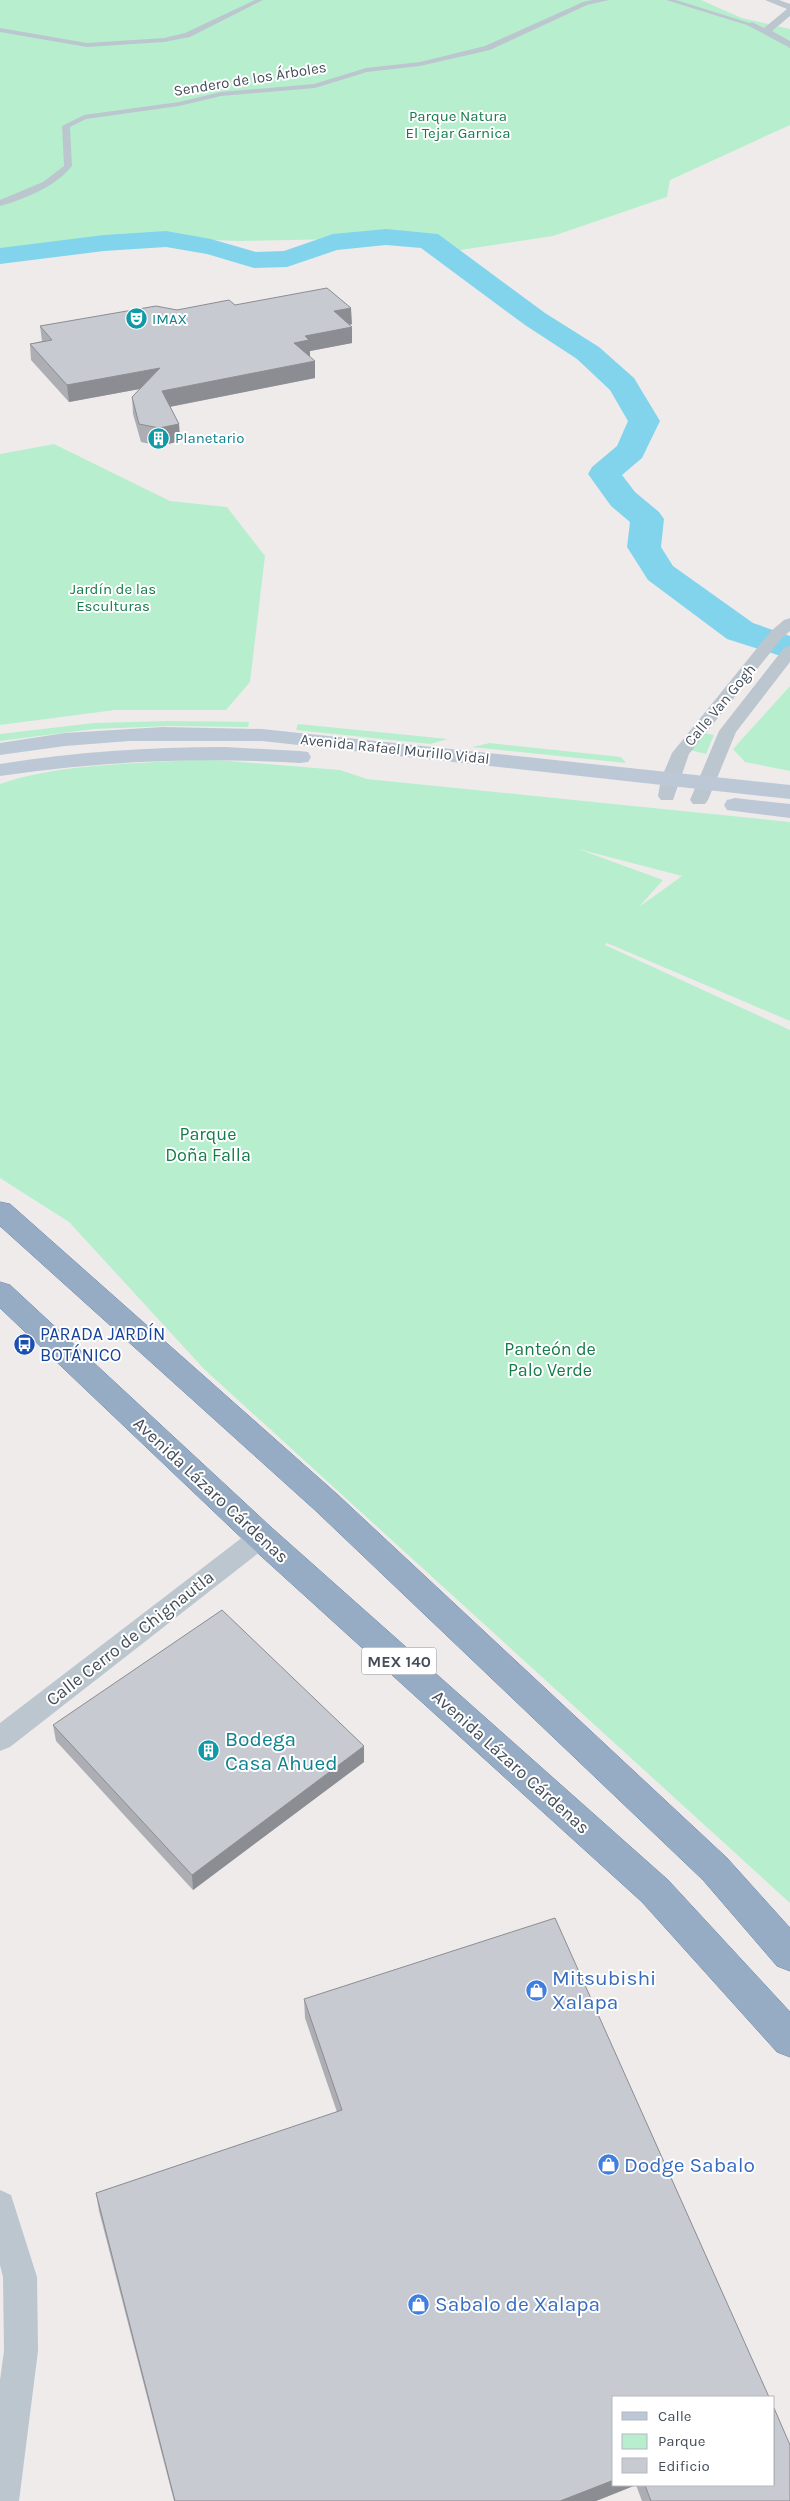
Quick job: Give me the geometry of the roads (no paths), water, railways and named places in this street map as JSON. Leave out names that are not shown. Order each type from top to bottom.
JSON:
[{"type":"highway","points":[[0,1211],[341,1517],[715,1869],[790,1954]]},
{"type":"highway","name":"Avenida Lázaro Cárdenas","points":[[0,1292],[261,1537],[655,1891],[790,2039]]},
{"type":"main road","name":"Avenida Rafael Murillo Vidal","points":[[0,749],[42,741],[137,733],[216,733],[286,737],[703,791],[790,792]]},
{"type":"main road","name":"Avenida Rafael Murillo Vidal","points":[[0,770],[120,756],[243,754],[669,787]]},
{"type":"main road","name":"Avenida Rafael Murillo Vidal","points":[[703,791],[790,811]]},
{"type":"street","points":[[0,30],[87,45],[164,40],[187,35],[260,0]]},
{"type":"street","name":"Sendero de los Árboles","points":[[0,203],[22,197],[61,175],[68,166],[66,126],[84,117],[179,104],[221,94],[315,86],[366,70],[420,64],[487,48],[588,1],[606,0]]},
{"type":"street","points":[[669,0],[752,25],[790,45]]},
{"type":"street","points":[[770,0],[790,7]]},
{"type":"street","points":[[765,32],[790,11]]},
{"type":"street","name":"Calle Van Gogh","points":[[669,787],[681,753],[702,725],[767,649],[776,635],[790,622]]},
{"type":"street","name":"Calle Van Gogh","points":[[703,791],[728,731],[788,653]]},
{"type":"street","points":[[702,725],[728,731]]},
{"type":"street","name":"Calle Cerro de Chignautla","points":[[0,1739],[261,1537]]},
{"type":"street","points":[[0,2206],[20,2277],[21,2351],[1,2501]]},
{"type":"waterway","points":[[0,256],[104,243],[166,239],[211,247],[254,260],[287,259],[333,242],[386,237],[428,240],[535,319],[588,353],[623,385],[644,421],[631,451],[604,474],[623,499],[647,519],[644,547],[660,573],[740,631],[790,648]]},
{"type":"place","name":"IMAX","points":[[136,319]]},
{"type":"place","name":"Planetario","points":[[159,438]]},
{"type":"place","name":"PARADA JARDÍN BOTÁNICO","points":[[24,1344]]},
{"type":"place","name":"Bodega Casa Ahued","points":[[209,1751]]},
{"type":"place","name":"Mitsubishi Xalapa","points":[[536,1990]]},
{"type":"place","name":"Dodge Sabalo","points":[[608,2165]]},
{"type":"place","name":"Sabalo de Xalapa","points":[[419,2304]]},
{"type":"park label","name":"Parque Natura El Tejar Garnica","points":[[458,124]]},
{"type":"park label","name":"Jardín de las Esculturas","points":[[113,598]]},
{"type":"park label","name":"Parque Doña Falla","points":[[208,1144]]},
{"type":"park label","name":"Panteón de Palo Verde","points":[[550,1359]]}]
